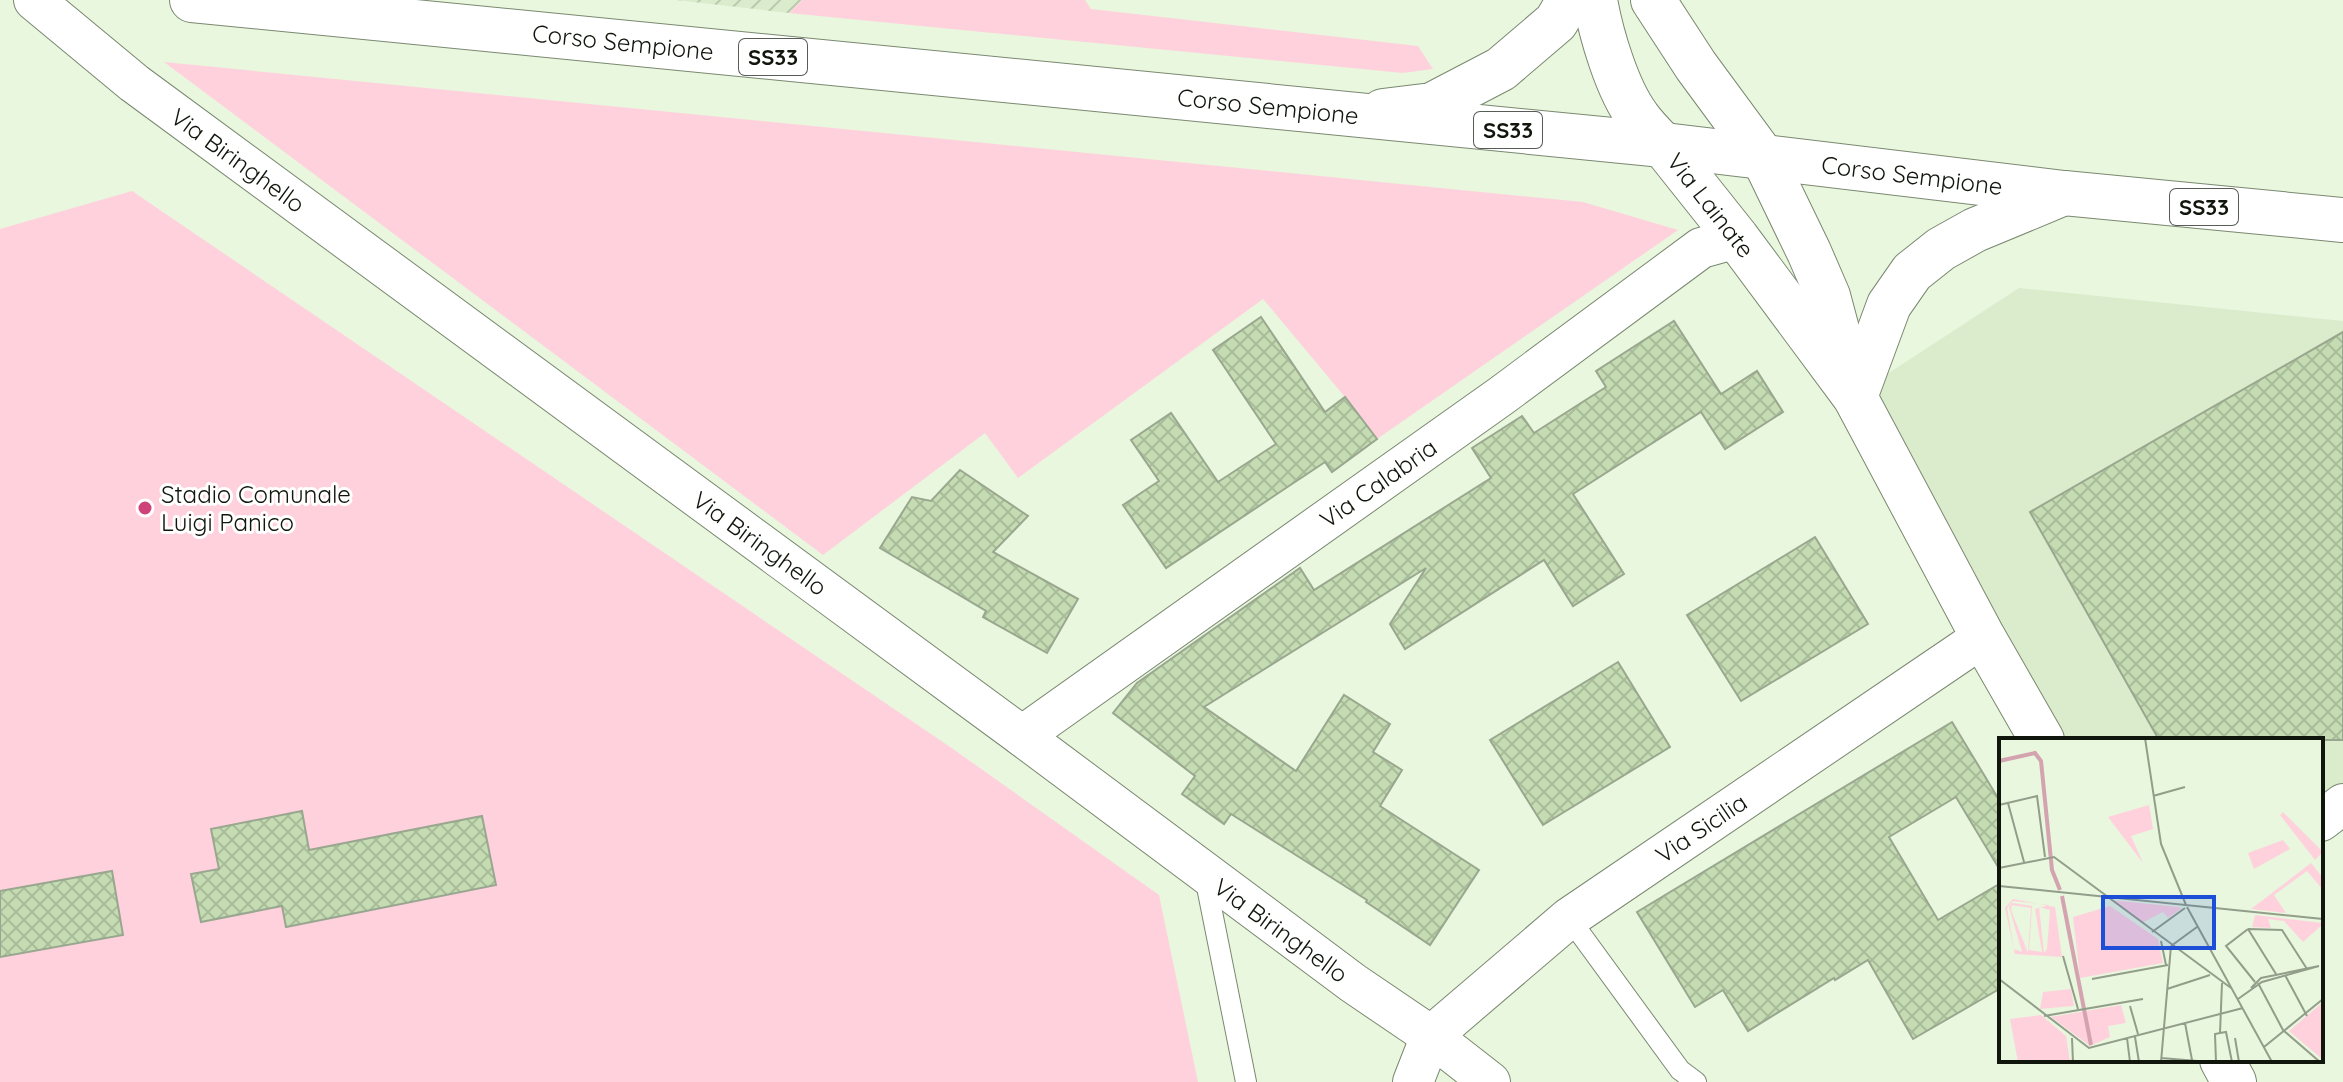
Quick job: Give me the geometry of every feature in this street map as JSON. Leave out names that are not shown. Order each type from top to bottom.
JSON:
[{"type":"main road","name":"Corso Sempione","points":[[192,0],[1663,145],[2064,193],[2343,220]]},
{"type":"main road","points":[[1354,115],[1432,105],[1462,91],[1501,69],[1534,42],[1556,22],[1569,0]]},
{"type":"main road","name":"Via Lainate","points":[[1595,0],[1614,69],[1636,115],[1737,238],[1855,397],[1983,637],[2041,738]]},
{"type":"main road","name":"Via Lainate","points":[[1653,0],[1696,66],[1763,157],[1828,296],[1855,397]]},
{"type":"main road","points":[[1855,397],[1889,305],[1912,272],[1941,249],[1975,230],[2064,193]]},
{"type":"main road","points":[[2223,1062],[2234,1082]]},
{"type":"street","name":"Via Biringhello","points":[[34,0],[134,83],[1490,1082]]},
{"type":"street","name":"Via Calabria","points":[[1022,736],[1501,396],[1701,248],[1737,238]]},
{"type":"street","name":"Via Sicilia","points":[[1431,1036],[1569,918],[1983,637]]},
{"type":"street","points":[[2323,819],[2343,804]]},
{"type":"street","points":[[1413,1082],[1431,1036]]},
{"type":"lane","points":[[1205,873],[1246,1082]]},
{"type":"lane","points":[[1569,918],[1680,1070],[1696,1082]]},
{"type":"shaded area","points":[[676,0],[802,0],[789,13]]},
{"type":"shaded area","points":[[802,0],[1085,0],[1091,9],[1418,46],[1433,69],[1403,73],[789,13]]},
{"type":"shaded area","points":[[164,62],[1583,202],[1678,230],[1377,439],[1263,299],[1018,478],[985,433],[823,555]]},
{"type":"shaded area","name":"Stadio Comunale Luigi Panico","points":[[132,191],[953,749],[1159,895],[1198,1082],[0,1082],[0,229]]},
{"type":"shaded area","points":[[2019,288],[2343,321],[2343,791],[2323,806],[2323,738],[2053,738],[1869,386]]},
{"type":"building","points":[[1261,317],[1325,412],[1345,397],[1377,439],[1332,472],[1325,462],[1166,568],[1123,505],[1159,481],[1131,440],[1171,413],[1218,482],[1276,444],[1213,350]]},
{"type":"building","points":[[1674,321],[1721,394],[1757,371],[1783,412],[1725,449],[1701,412],[1573,494],[1624,574],[1573,606],[1544,560],[1405,649],[1390,624],[1426,568],[1204,707],[1296,771],[1344,695],[1390,724],[1373,752],[1402,770],[1380,806],[1479,870],[1430,945],[1367,900],[1231,814],[1224,824],[1182,794],[1195,776],[1113,713],[1137,683],[1300,568],[1314,590],[1491,478],[1472,448],[1522,416],[1534,433],[1606,387],[1596,371]]},
{"type":"building","points":[[2343,332],[2343,740],[2158,738],[2030,512]]},
{"type":"building","points":[[960,470],[1028,516],[993,552],[1078,599],[1047,653],[983,617],[986,611],[880,548],[912,497],[931,501]]},
{"type":"building","points":[[1815,537],[1868,624],[1741,701],[1687,615]]},
{"type":"building","points":[[1618,662],[1670,747],[1543,825],[1490,740]]},
{"type":"building","points":[[1952,722],[1999,800],[1999,869],[1956,797],[1889,837],[1938,920],[1999,884],[1999,989],[1913,1039],[1868,960],[1748,1031],[1723,990],[1695,1007],[1637,912]]},
{"type":"building","points":[[302,811],[309,850],[482,816],[496,885],[286,927],[282,906],[201,922],[191,874],[219,869],[211,829]]},
{"type":"building","points":[[112,871],[123,935],[0,957],[0,891]]},
{"type":"place","name":"Stadio Comunale Luigi Panico","points":[[145,508]]}]
